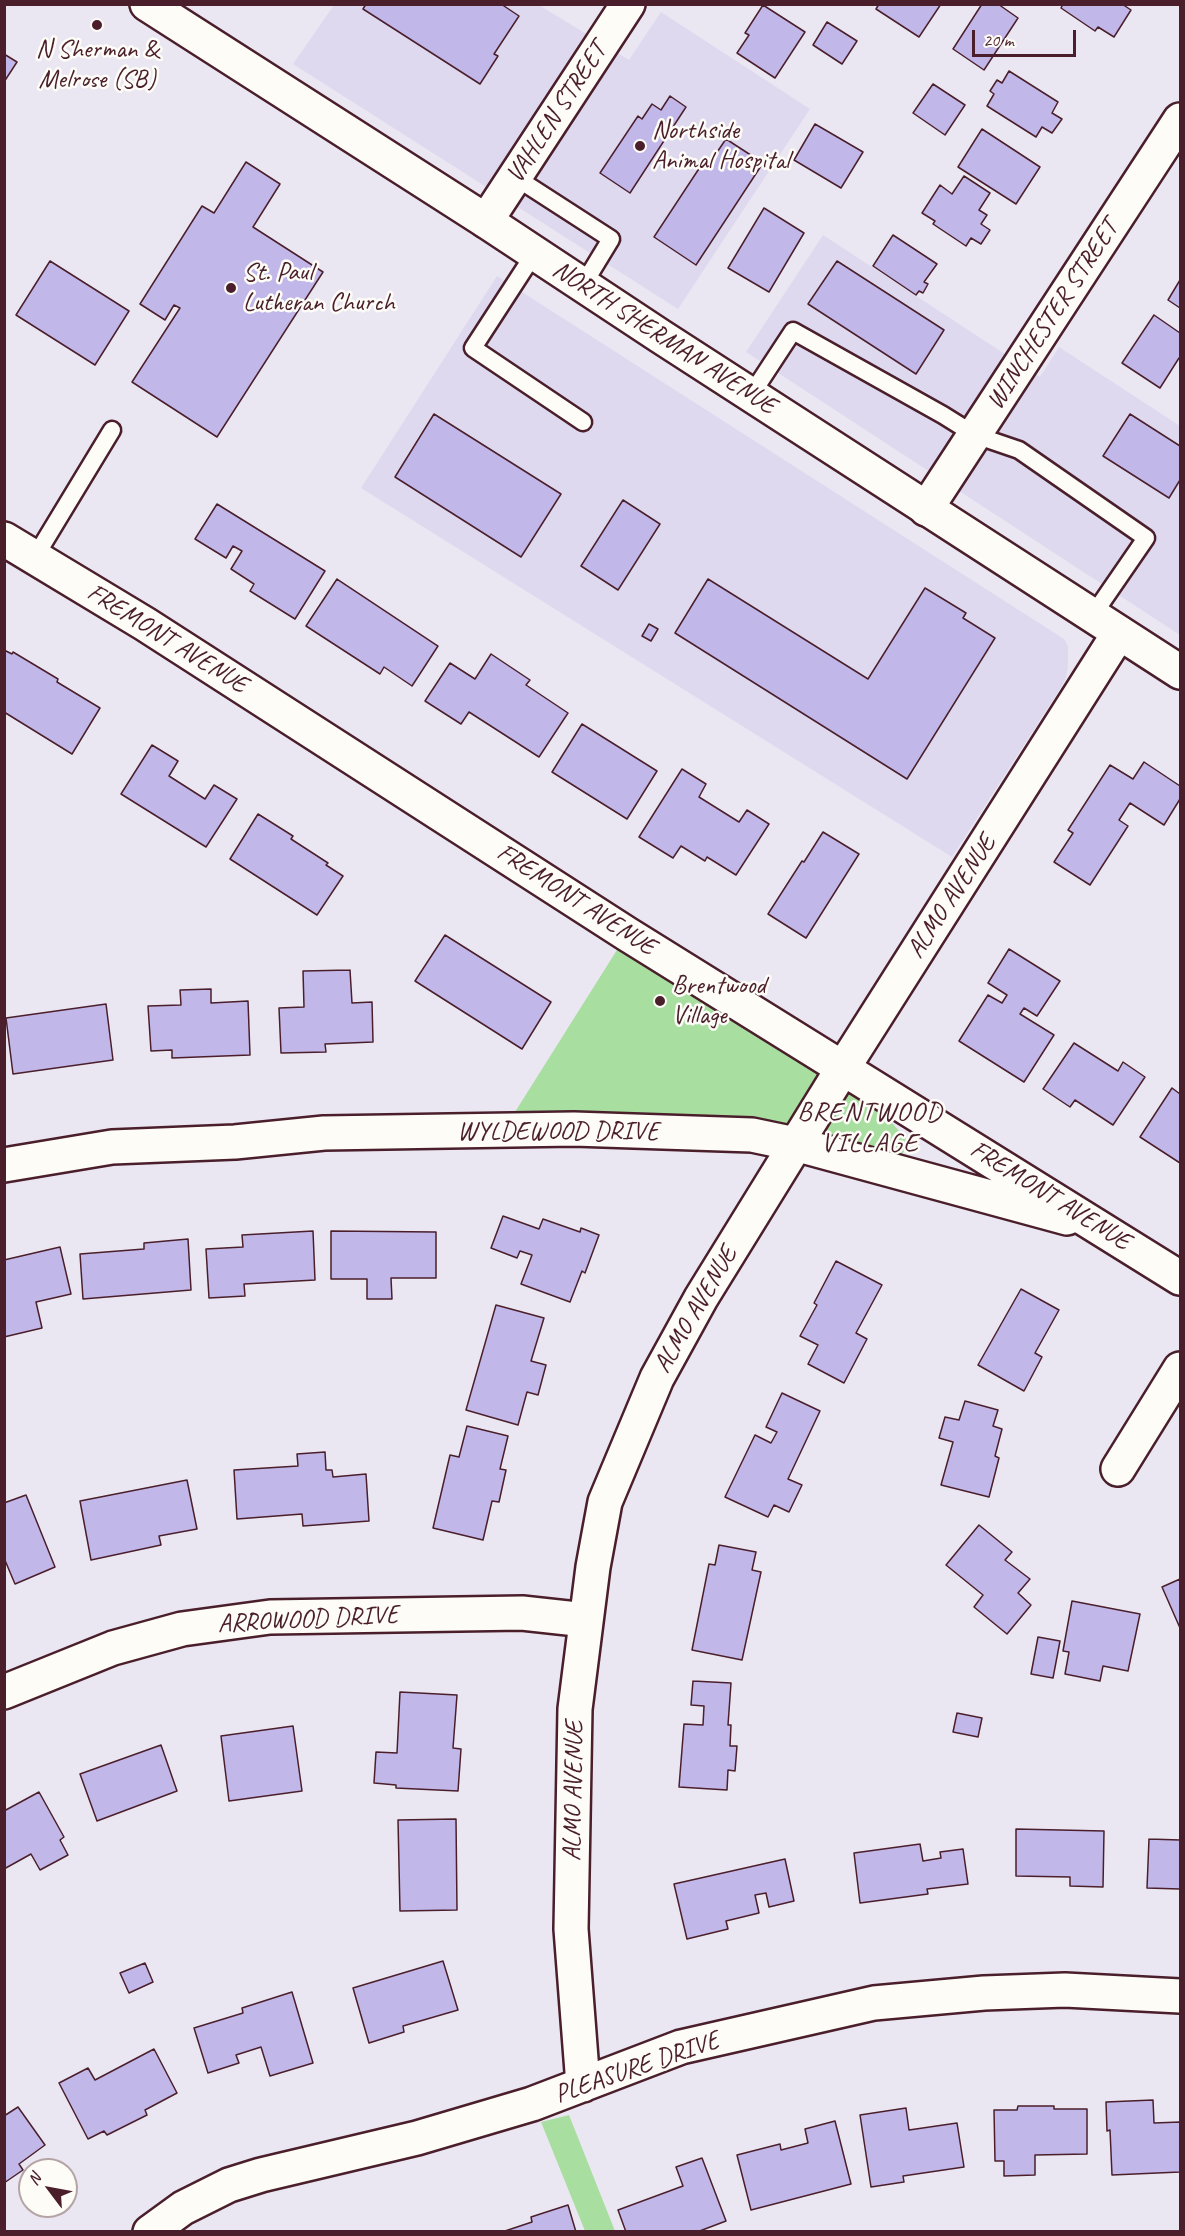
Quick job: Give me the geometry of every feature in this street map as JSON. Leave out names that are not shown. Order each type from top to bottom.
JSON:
[{"type":"street","name":"NORTH SHERMAN AVENUE","points":[[147,4],[486,221],[1180,672]]},
{"type":"street","name":"VAHLEN STREET","points":[[486,221],[628,4]]},
{"type":"street","name":"WINCHESTER STREET","points":[[926,509],[1180,120]]},
{"type":"street","name":"FREMONT AVENUE","points":[[4,539],[145,624],[627,934],[1180,1278]]},
{"type":"street","name":"ALMO AVENUE","points":[[583,2085],[571,1929],[575,1709],[593,1567],[605,1502],[657,1378],[701,1298],[843,1068],[1106,624]]},
{"type":"street","name":"WYLDEWOOD DRIVE","points":[[4,1164],[112,1147],[235,1142],[324,1133],[574,1129],[752,1135],[795,1144],[1101,1227]]},
{"type":"street","points":[[1118,1469],[1180,1369]]},
{"type":"street","name":"ARROWOOD DRIVE","points":[[4,1692],[113,1648],[182,1629],[259,1618],[522,1613],[586,1620]]},
{"type":"street","name":"PLEASURE DRIVE","points":[[150,2232],[183,2208],[229,2186],[261,2175],[417,2138],[532,2104],[681,2047],[874,2003],[984,1993],[1065,1990],[1180,1996]]},
{"type":"lane","points":[[515,177],[611,239],[583,285]]},
{"type":"lane","points":[[534,254],[472,348],[583,422]]},
{"type":"lane","points":[[751,395],[792,332],[975,435],[1019,450],[1146,538],[1106,624]]},
{"type":"lane","points":[[35,557],[112,430]]},
{"type":"shaded area","points":[[334,5],[539,5],[629,60],[661,12],[810,109],[678,309],[293,64]]},
{"type":"shaded area","points":[[823,235],[1040,377],[1059,347],[1180,426],[1180,635],[746,352]]},
{"type":"shaded area","points":[[497,276],[1064,639],[1068,646],[1066,678],[952,857],[361,488]]},
{"type":"green space","name":"Brentwood Village","points":[[627,934],[843,1068],[909,1142],[902,1155],[885,1151],[796,1144],[503,1131]]},
{"type":"green space","points":[[569,2115],[615,2231],[585,2231],[541,2122]]},
{"type":"building","points":[[366,4],[501,4],[519,16],[494,54],[498,56],[480,84],[363,9]]},
{"type":"building","points":[[879,4],[941,4],[919,37],[876,9]]},
{"type":"building","points":[[982,4],[998,4],[1018,18],[984,70],[953,49]]},
{"type":"building","points":[[1063,4],[1122,4],[1131,10],[1114,37],[1098,27],[1095,31],[1061,8]]},
{"type":"building","points":[[763,5],[805,32],[775,78],[737,53],[749,35],[745,33]]},
{"type":"building","points":[[827,22],[857,41],[842,64],[813,45]]},
{"type":"building","points":[[4,54],[17,62],[4,82]]},
{"type":"building","points":[[1009,71],[1058,102],[1052,113],[1062,119],[1052,133],[1042,127],[1036,137],[987,106],[994,94],[990,91],[997,80],[1002,83]]},
{"type":"building","points":[[933,84],[965,105],[945,135],[913,113]]},
{"type":"building","name":"Northside Animal Hospital","points":[[670,96],[686,107],[630,193],[600,173],[638,116],[642,119],[652,104],[661,110]]},
{"type":"building","points":[[815,124],[863,152],[841,188],[794,160]]},
{"type":"building","points":[[982,129],[1040,167],[1016,204],[958,167]]},
{"type":"building","points":[[726,139],[763,163],[696,265],[654,237],[704,161],[709,164]]},
{"type":"building","name":"St. Paul Lutheran Church","points":[[246,162],[280,184],[253,227],[323,272],[217,437],[132,382],[180,308],[174,305],[165,320],[140,304],[202,206],[214,213]]},
{"type":"building","points":[[964,176],[990,193],[979,210],[987,215],[981,224],[990,230],[981,244],[971,238],[966,246],[933,224],[935,221],[922,213],[940,185],[952,194]]},
{"type":"building","points":[[764,208],[804,233],[769,292],[728,268]]},
{"type":"building","points":[[893,235],[937,264],[924,282],[928,284],[923,293],[919,291],[916,295],[873,266]]},
{"type":"building","points":[[50,261],[129,311],[95,365],[16,315]]},
{"type":"building","points":[[837,261],[944,330],[916,374],[808,304]]},
{"type":"building","points":[[1180,280],[1180,308],[1168,300]]},
{"type":"building","points":[[1154,315],[1180,333],[1180,359],[1160,388],[1122,363]]},
{"type":"building","points":[[434,414],[561,494],[521,557],[395,477]]},
{"type":"building","points":[[1130,414],[1180,446],[1180,480],[1169,498],[1103,456]]},
{"type":"building","points":[[623,500],[660,524],[618,590],[581,566]]},
{"type":"building","points":[[217,504],[325,571],[295,619],[250,591],[254,584],[231,569],[242,551],[233,546],[226,558],[195,539]]},
{"type":"building","points":[[337,579],[438,646],[412,686],[384,667],[380,674],[306,626]]},
{"type":"building","points":[[708,579],[868,679],[925,588],[966,613],[963,618],[995,638],[907,779],[675,633]]},
{"type":"building","points":[[649,624],[658,629],[651,641],[642,636]]},
{"type":"building","points":[[4,650],[12,654],[13,652],[58,679],[57,682],[100,708],[72,754],[4,712]]},
{"type":"building","points":[[491,654],[530,680],[526,685],[568,713],[539,757],[469,712],[461,724],[425,701],[450,663],[475,679]]},
{"type":"building","points":[[582,724],[657,771],[627,819],[552,772]]},
{"type":"building","points":[[152,745],[178,761],[169,776],[205,799],[214,785],[237,799],[206,847],[121,794]]},
{"type":"building","points":[[1144,762],[1180,786],[1180,799],[1164,825],[1130,803],[1119,820],[1128,826],[1090,885],[1054,862],[1073,833],[1068,830],[1110,765],[1133,779]]},
{"type":"building","points":[[682,769],[706,784],[699,797],[739,822],[747,810],[769,824],[736,875],[707,857],[705,861],[681,846],[673,858],[639,837]]},
{"type":"building","points":[[258,814],[293,836],[291,839],[328,863],[326,865],[343,876],[317,915],[230,859]]},
{"type":"building","points":[[823,832],[859,854],[806,938],[768,914]]},
{"type":"building","points":[[445,935],[551,1002],[522,1049],[415,981]]},
{"type":"building","points":[[1009,949],[1060,981],[1037,1016],[1024,1008],[1020,1014],[1054,1035],[1024,1082],[959,1041],[988,995],[1002,1003],[1007,995],[988,983]]},
{"type":"building","points":[[350,970],[352,1003],[372,1002],[373,1042],[325,1044],[326,1052],[281,1053],[279,1008],[304,1007],[303,971]]},
{"type":"building","points":[[211,989],[211,1003],[248,1001],[250,1055],[172,1058],[172,1050],[151,1051],[148,1006],[181,1005],[180,990]]},
{"type":"building","points":[[106,1004],[113,1060],[13,1074],[6,1018]]},
{"type":"building","points":[[1074,1043],[1118,1071],[1123,1062],[1145,1077],[1113,1125],[1075,1100],[1070,1107],[1043,1089]]},
{"type":"building","points":[[1172,1088],[1180,1094],[1180,1163],[1140,1137]]},
{"type":"building","points":[[503,1216],[539,1229],[543,1219],[580,1232],[581,1228],[599,1235],[585,1273],[582,1271],[570,1302],[521,1284],[532,1255],[520,1251],[517,1258],[491,1248]]},
{"type":"building","points":[[313,1231],[315,1280],[244,1284],[245,1296],[209,1298],[206,1249],[243,1247],[242,1235]]},
{"type":"building","points":[[331,1231],[436,1232],[436,1278],[391,1278],[392,1299],[367,1299],[367,1279],[331,1279]]},
{"type":"building","points":[[188,1239],[191,1290],[83,1299],[80,1254],[144,1249],[144,1243]]},
{"type":"building","points":[[60,1247],[71,1294],[36,1302],[42,1328],[4,1337],[4,1260]]},
{"type":"building","points":[[836,1261],[882,1285],[856,1333],[867,1339],[844,1383],[808,1364],[818,1345],[800,1336],[817,1305],[814,1303]]},
{"type":"building","points":[[1021,1289],[1059,1310],[1035,1353],[1042,1357],[1024,1391],[978,1365]]},
{"type":"building","points":[[496,1305],[544,1318],[531,1361],[546,1365],[538,1395],[527,1392],[518,1425],[466,1410]]},
{"type":"building","points":[[782,1393],[820,1411],[788,1479],[802,1485],[789,1512],[774,1505],[768,1517],[725,1497],[755,1435],[771,1443],[777,1432],[766,1427]]},
{"type":"building","points":[[965,1401],[998,1410],[993,1426],[1002,1429],[995,1456],[999,1458],[989,1497],[941,1485],[953,1442],[939,1438],[945,1417],[959,1420]]},
{"type":"building","points":[[467,1426],[508,1436],[500,1469],[506,1470],[499,1502],[492,1501],[483,1540],[433,1528],[450,1455],[459,1457]]},
{"type":"building","points":[[325,1452],[326,1470],[332,1470],[333,1477],[366,1474],[369,1521],[303,1526],[302,1514],[237,1519],[234,1470],[298,1466],[297,1454]]},
{"type":"building","points":[[187,1480],[197,1529],[159,1536],[161,1545],[91,1560],[80,1501]]},
{"type":"building","points":[[26,1495],[55,1567],[15,1584],[4,1558],[4,1503]]},
{"type":"building","points":[[979,1525],[1012,1552],[1005,1560],[1030,1579],[1018,1593],[1031,1605],[1007,1634],[974,1607],[983,1595],[946,1565]]},
{"type":"building","points":[[719,1545],[756,1552],[752,1570],[761,1572],[742,1660],[692,1650],[709,1564],[715,1565]]},
{"type":"building","points":[[1180,1579],[1180,1628],[1162,1587]]},
{"type":"building","points":[[1072,1601],[1140,1614],[1128,1671],[1103,1666],[1100,1681],[1065,1674],[1069,1652],[1063,1651]]},
{"type":"building","points":[[1038,1637],[1060,1641],[1053,1678],[1031,1674]]},
{"type":"building","points":[[693,1681],[731,1683],[728,1725],[731,1725],[730,1746],[737,1746],[735,1771],[728,1770],[727,1790],[679,1787],[684,1724],[703,1725],[704,1706],[691,1705]]},
{"type":"building","points":[[400,1692],[457,1695],[453,1748],[461,1749],[458,1791],[396,1788],[396,1785],[374,1783],[376,1752],[397,1753]]},
{"type":"building","points":[[957,1713],[982,1718],[978,1737],[953,1732]]},
{"type":"building","points":[[293,1726],[302,1791],[229,1801],[221,1736]]},
{"type":"building","points":[[161,1745],[177,1791],[97,1821],[80,1774]]},
{"type":"building","points":[[39,1792],[64,1837],[60,1840],[68,1855],[40,1870],[31,1854],[4,1869],[4,1811]]},
{"type":"building","points":[[456,1819],[457,1910],[400,1911],[398,1820]]},
{"type":"building","points":[[1016,1829],[1104,1831],[1103,1887],[1070,1886],[1070,1877],[1016,1876]]},
{"type":"building","points":[[1149,1839],[1180,1840],[1180,1889],[1147,1888]]},
{"type":"building","points":[[920,1844],[923,1861],[941,1858],[940,1852],[963,1849],[968,1884],[927,1889],[928,1894],[860,1903],[854,1853]]},
{"type":"building","points":[[785,1859],[794,1901],[769,1907],[766,1893],[755,1895],[759,1913],[726,1921],[728,1929],[687,1939],[674,1884]]},
{"type":"building","points":[[443,1961],[458,2010],[403,2026],[404,2032],[369,2043],[353,1988]]},
{"type":"building","points":[[145,1963],[153,1982],[129,1993],[120,1973]]},
{"type":"building","points":[[292,1992],[313,2063],[270,2076],[261,2047],[236,2055],[239,2063],[208,2073],[194,2028],[243,2013],[242,2008]]},
{"type":"building","points":[[154,2049],[177,2093],[145,2110],[147,2115],[107,2135],[104,2131],[88,2139],[59,2083],[88,2068],[95,2080]]},
{"type":"building","points":[[1153,2100],[1154,2123],[1180,2122],[1180,2172],[1112,2175],[1106,2102]]},
{"type":"building","points":[[1018,2106],[1087,2109],[1087,2154],[1035,2155],[1035,2175],[1004,2176],[1004,2161],[995,2161],[994,2110],[1017,2110]]},
{"type":"building","points":[[18,2107],[45,2145],[27,2158],[18,2158],[18,2173],[4,2183],[4,2116]]},
{"type":"building","points":[[906,2108],[909,2130],[957,2123],[964,2167],[903,2176],[904,2182],[871,2187],[860,2115]]},
{"type":"building","points":[[835,2121],[851,2184],[751,2210],[737,2155],[780,2144],[781,2150],[808,2143],[805,2129]]},
{"type":"building","points":[[702,2158],[726,2221],[697,2232],[626,2232],[618,2210],[683,2186],[676,2167]]},
{"type":"building","points":[[568,2205],[576,2232],[502,2232],[532,2222],[531,2217]]},
{"type":"place","name":"N Sherman & Melrose (SB)","points":[[97,25]]},
{"type":"place","name":"Northside Animal Hospital","points":[[640,146]]},
{"type":"place","name":"St. Paul Lutheran Church","points":[[231,288]]},
{"type":"place","name":"Brentwood Village","points":[[660,1001]]},
{"type":"district","name":"BRENTWOOD VILLAGE","points":[[870,1128]]}]
